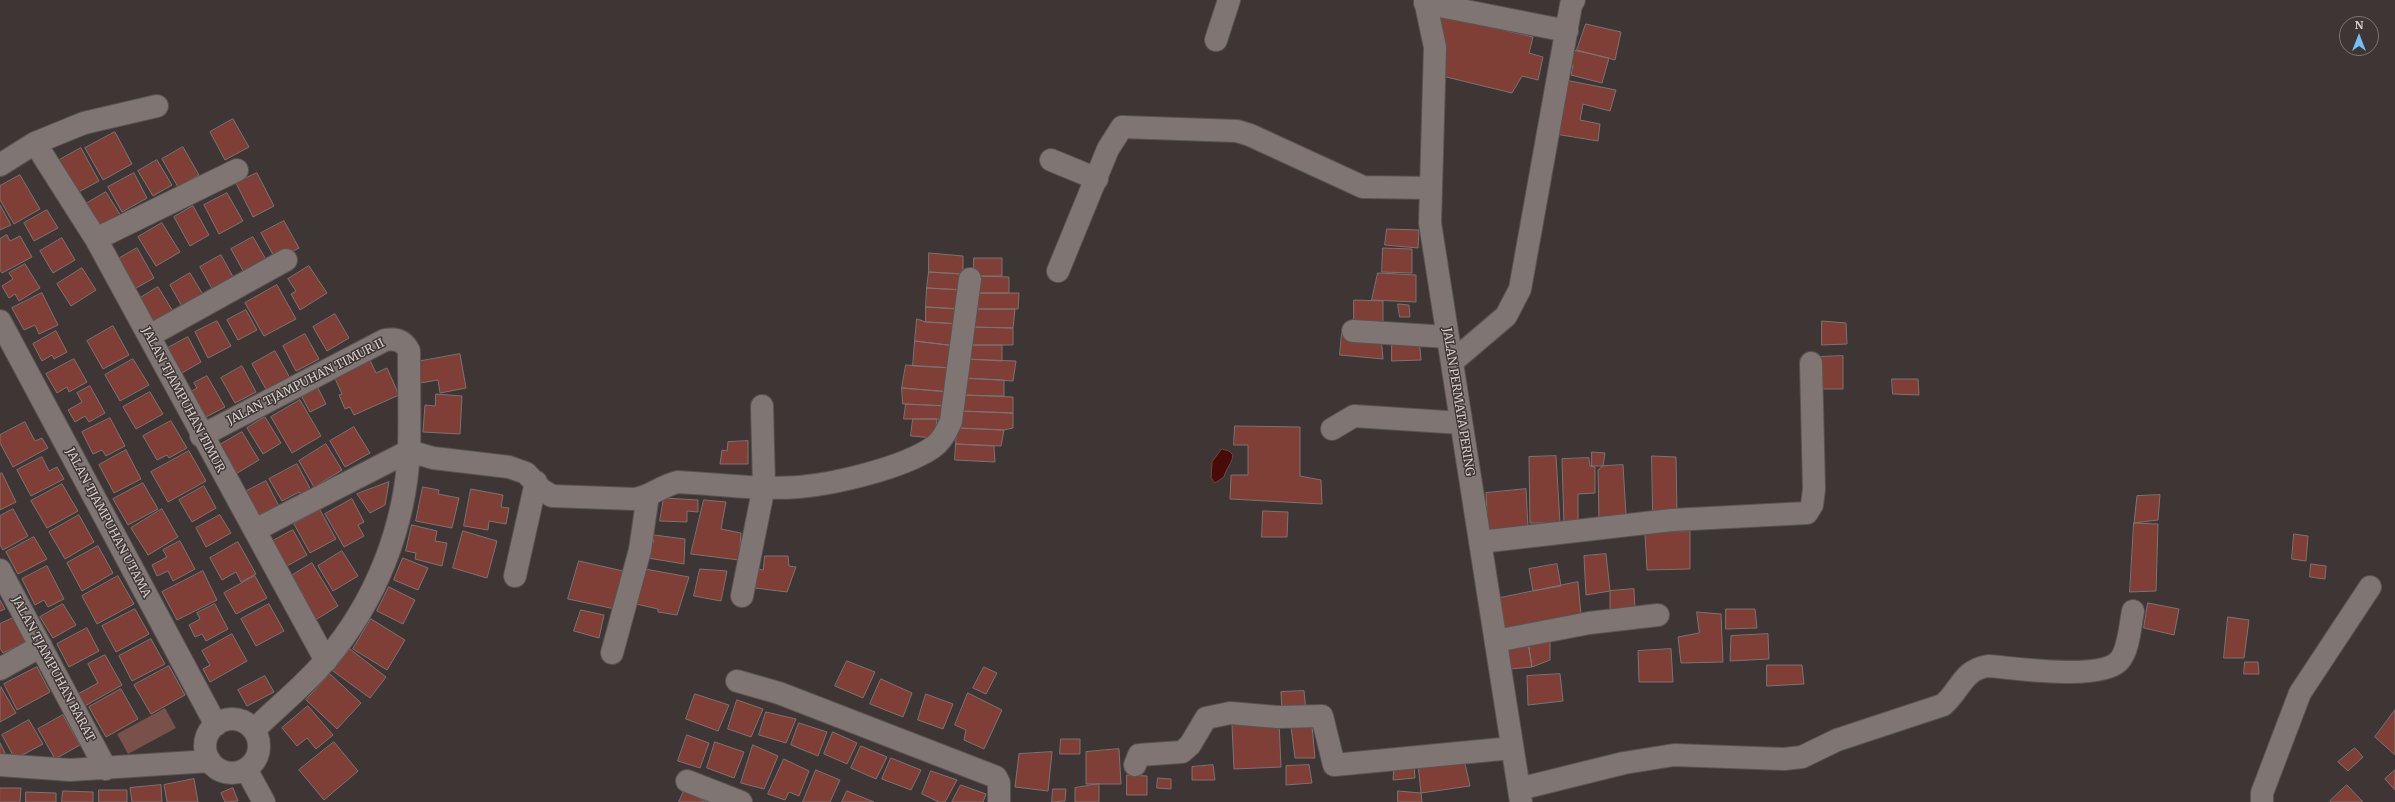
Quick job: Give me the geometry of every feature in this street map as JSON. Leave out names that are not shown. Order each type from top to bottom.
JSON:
[{"type":"street","points":[[1216,40],[1229,0]]},
{"type":"street","points":[[1452,362],[1506,316],[1520,289],[1574,0]]},
{"type":"street","points":[[1425,1],[1567,31]]},
{"type":"street","name":"JALAN PERMATA PERING","points":[[1425,1],[1435,47],[1430,223],[1520,796]]},
{"type":"street","points":[[0,165],[35,143],[84,123],[157,106]]},
{"type":"street","points":[[1058,271],[1108,149],[1122,127],[1237,131],[1250,135],[1363,187],[1431,188]]},
{"type":"street","name":"JALAN TJAMPUHAN TIMUR","points":[[35,143],[96,239],[202,436],[326,661]]},
{"type":"street","points":[[1051,160],[1097,179]]},
{"type":"street","points":[[96,239],[238,170]]},
{"type":"street","points":[[149,336],[286,260]]},
{"type":"street","points":[[255,530],[409,451],[433,458],[509,467],[526,473],[542,490],[552,496],[635,499],[648,495],[664,485],[678,482],[798,487],[841,481],[892,466],[932,447],[947,431],[951,421],[970,279]]},
{"type":"street","name":"JALAN TJAMPUHAN UTAMA","points":[[0,321],[216,725]]},
{"type":"street","points":[[1353,331],[1448,337]]},
{"type":"street","name":"JALAN TJAMPUHAN TIMUR II","points":[[202,436],[386,340],[398,340],[405,343],[409,351],[409,451]]},
{"type":"street","points":[[1480,542],[1672,520],[1807,514],[1812,505],[1814,489],[1810,363]]},
{"type":"street","points":[[742,596],[764,486],[762,406]]},
{"type":"street","points":[[1332,429],[1354,416],[1461,423]]},
{"type":"street","points":[[254,730],[326,661],[356,617],[380,576],[399,522],[409,451]]},
{"type":"street","points":[[514,576],[536,482]]},
{"type":"street","points":[[612,654],[640,550],[648,495]]},
{"type":"street","name":"JALAN TJAMPUHAN BARAT","points":[[0,570],[106,769]]},
{"type":"street","points":[[2262,802],[2262,793],[2300,693],[2370,587]]},
{"type":"street","points":[[1520,796],[1624,763],[1674,755],[1784,759],[1802,757],[1837,740],[1943,705],[1953,697],[1965,676],[1978,668],[1988,666],[2078,672],[2110,667],[2118,662],[2123,654],[2133,611]]},
{"type":"street","points":[[1496,641],[1589,623],[1658,615]]},
{"type":"street","points":[[0,669],[41,646]]},
{"type":"street","points":[[737,681],[779,693],[996,777],[999,783],[999,802]]},
{"type":"street","points":[[1135,765],[1139,755],[1182,752],[1190,745],[1206,718],[1230,713],[1277,717],[1322,716],[1334,765],[1512,748]]},
{"type":"street","points":[[226,720],[236,720],[246,723],[254,730],[259,747],[253,763],[246,769],[237,773],[227,772],[217,768],[210,761],[206,752],[206,742],[210,732],[216,725],[226,720]]},
{"type":"street","points":[[0,766],[70,770],[106,769],[210,761]]},
{"type":"street","points":[[246,769],[264,802]]},
{"type":"street","points":[[687,781],[741,802]]},
{"type":"shaded area","points":[[1222,449],[1229,451],[1233,455],[1224,477],[1215,483],[1211,478],[1212,462]]},
{"type":"shaded area","points":[[165,708],[176,728],[128,754],[117,734]]},
{"type":"building","points":[[1439,15],[1533,37],[1529,53],[1543,57],[1538,80],[1522,76],[1512,93],[1434,74]]},
{"type":"building","points":[[1586,24],[1621,32],[1615,60],[1577,50]]},
{"type":"building","points":[[1573,50],[1609,58],[1602,83],[1571,75],[1573,65],[1569,64]]},
{"type":"building","points":[[1565,80],[1616,90],[1610,111],[1583,104],[1580,120],[1600,124],[1598,141],[1555,134]]},
{"type":"building","points":[[233,119],[249,147],[225,160],[210,132]]},
{"type":"building","points":[[115,132],[132,164],[103,180],[85,148]]},
{"type":"building","points":[[183,147],[199,175],[178,187],[162,159]]},
{"type":"building","points":[[81,148],[99,181],[73,195],[54,163]]},
{"type":"building","points":[[157,160],[172,185],[153,196],[138,171]]},
{"type":"building","points":[[134,173],[147,198],[122,212],[108,187]]},
{"type":"building","points":[[257,173],[274,206],[253,217],[236,183]]},
{"type":"building","points":[[20,175],[40,209],[14,224],[0,200],[0,186]]},
{"type":"building","points":[[106,192],[121,216],[99,229],[84,205]]},
{"type":"building","points":[[227,193],[243,221],[219,234],[204,205]]},
{"type":"building","points":[[0,205],[11,225],[0,230]]},
{"type":"building","points":[[193,206],[209,235],[190,246],[174,217]]},
{"type":"building","points":[[47,210],[58,228],[34,241],[24,223]]},
{"type":"building","points":[[284,221],[299,248],[276,260],[261,233]]},
{"type":"building","points":[[162,223],[180,252],[156,266],[138,237]]},
{"type":"building","points":[[1387,229],[1419,230],[1418,248],[1385,245]]},
{"type":"building","points":[[7,235],[10,241],[20,236],[32,257],[2,273],[0,270],[0,239]]},
{"type":"building","points":[[253,237],[268,263],[246,276],[231,249]]},
{"type":"building","points":[[62,238],[75,260],[53,273],[40,251]]},
{"type":"building","points":[[137,248],[154,278],[129,292],[113,262]]},
{"type":"building","points":[[1383,248],[1412,249],[1412,273],[1382,272]]},
{"type":"building","points":[[929,253],[963,256],[963,274],[929,272]]},
{"type":"building","points":[[221,255],[236,282],[215,294],[200,267]]},
{"type":"building","points":[[974,258],[1002,258],[1002,276],[974,276]]},
{"type":"building","points":[[25,264],[40,288],[19,301],[15,294],[9,298],[2,286],[13,279],[9,273]]},
{"type":"building","points":[[309,266],[327,293],[300,310],[291,294],[296,291],[288,279]]},
{"type":"building","points":[[82,268],[96,290],[71,306],[57,284]]},
{"type":"building","points":[[929,272],[963,274],[963,290],[927,288]]},
{"type":"building","points":[[190,273],[205,298],[184,310],[170,285]]},
{"type":"building","points":[[1378,273],[1416,275],[1416,302],[1372,300]]},
{"type":"building","points":[[974,276],[1009,277],[1009,293],[973,293]]},
{"type":"building","points":[[277,285],[296,319],[264,336],[245,303]]},
{"type":"building","points":[[158,287],[174,313],[152,326],[137,300]]},
{"type":"building","points":[[927,288],[963,290],[960,309],[926,307]]},
{"type":"building","points":[[42,293],[58,325],[39,334],[35,325],[24,330],[12,308]]},
{"type":"building","points":[[973,293],[1019,293],[1018,309],[972,309]]},
{"type":"building","points":[[1354,300],[1383,301],[1383,324],[1354,323]]},
{"type":"building","points":[[1398,304],[1409,305],[1410,317],[1400,317]]},
{"type":"building","points":[[926,307],[960,309],[960,324],[926,322]]},
{"type":"building","points":[[972,309],[1015,309],[1013,328],[970,327]]},
{"type":"building","points":[[246,310],[257,330],[238,340],[227,320]]},
{"type":"building","points":[[335,314],[349,338],[327,351],[313,327]]},
{"type":"building","points":[[917,319],[926,322],[960,324],[956,346],[915,341]]},
{"type":"building","points":[[217,321],[231,346],[208,358],[195,332]]},
{"type":"building","points":[[1822,321],[1846,323],[1847,344],[1822,345]]},
{"type":"building","points":[[113,326],[129,355],[103,369],[87,341]]},
{"type":"building","points":[[970,327],[1013,328],[1013,345],[970,345]]},
{"type":"building","points":[[56,331],[67,352],[54,359],[52,355],[42,361],[33,344]]},
{"type":"building","points":[[1342,333],[1381,336],[1383,359],[1340,355]]},
{"type":"building","points":[[305,334],[319,359],[296,371],[283,346]]},
{"type":"building","points":[[188,337],[201,362],[180,374],[166,349]]},
{"type":"building","points":[[1392,338],[1419,338],[1421,360],[1392,361]]},
{"type":"building","points":[[915,341],[956,346],[953,368],[913,366]]},
{"type":"building","points":[[970,345],[1002,345],[1002,361],[968,359]]},
{"type":"building","points":[[275,351],[290,378],[267,391],[252,364]]},
{"type":"building","points":[[460,354],[466,388],[440,393],[438,380],[420,383],[416,362]]},
{"type":"building","points":[[1843,356],[1843,389],[1817,389],[1817,357]]},
{"type":"building","points":[[369,358],[376,373],[387,368],[399,395],[354,415],[350,407],[345,409],[339,395],[342,394],[333,374]]},
{"type":"building","points":[[74,359],[87,382],[69,392],[67,387],[57,393],[46,374]]},
{"type":"building","points":[[133,359],[149,385],[120,401],[105,375]]},
{"type":"building","points":[[963,359],[1016,361],[1013,381],[963,378]]},
{"type":"building","points":[[906,365],[953,368],[950,392],[902,388]]},
{"type":"building","points":[[242,366],[256,392],[235,403],[221,378]]},
{"type":"building","points":[[207,376],[225,407],[206,417],[210,423],[187,394],[197,388],[194,383]]},
{"type":"building","points":[[963,378],[1004,380],[1004,396],[962,395]]},
{"type":"building","points":[[1892,379],[1918,379],[1919,395],[1893,394]]},
{"type":"building","points":[[90,386],[105,413],[89,422],[85,416],[75,422],[68,410],[82,402],[77,393]]},
{"type":"building","points":[[318,388],[326,404],[310,412],[302,397]]},
{"type":"building","points":[[902,388],[950,392],[948,406],[903,404]]},
{"type":"building","points":[[150,392],[163,414],[136,429],[123,407]]},
{"type":"building","points":[[436,394],[462,396],[460,434],[423,432],[425,405],[435,406]]},
{"type":"building","points":[[962,395],[1013,397],[1013,413],[960,411]]},
{"type":"building","points":[[300,400],[321,436],[292,453],[271,417]]},
{"type":"building","points":[[906,404],[948,406],[946,419],[904,419]]},
{"type":"building","points":[[960,411],[1013,413],[1013,428],[1004,430],[959,428]]},
{"type":"building","points":[[265,417],[281,443],[263,454],[247,428]]},
{"type":"building","points":[[110,418],[125,446],[106,456],[102,450],[93,454],[82,432]]},
{"type":"building","points":[[913,419],[937,419],[935,438],[911,436]]},
{"type":"building","points":[[171,421],[187,448],[169,458],[167,455],[157,460],[143,436]]},
{"type":"building","points":[[25,422],[35,441],[42,438],[48,448],[13,467],[0,443],[0,435]]},
{"type":"building","points":[[1235,426],[1300,427],[1300,476],[1321,480],[1322,504],[1230,499],[1231,475],[1248,475],[1248,445],[1234,445]]},
{"type":"building","points":[[354,427],[370,453],[345,467],[330,441]]},
{"type":"building","points":[[957,428],[1004,430],[1001,446],[956,444]]},
{"type":"building","points":[[242,432],[259,460],[234,475],[218,446]]},
{"type":"building","points":[[748,441],[748,464],[720,464],[722,450],[727,451],[728,442]]},
{"type":"building","points":[[326,444],[342,470],[314,487],[299,461]]},
{"type":"building","points":[[956,444],[994,446],[995,462],[955,460]]},
{"type":"building","points":[[126,450],[141,479],[114,493],[99,465]]},
{"type":"building","points":[[189,451],[206,481],[168,502],[151,472]]},
{"type":"building","points":[[1592,452],[1605,453],[1603,466],[1592,466]]},
{"type":"building","points":[[1556,456],[1560,523],[1530,523],[1529,457]]},
{"type":"building","points":[[1652,456],[1676,457],[1677,513],[1653,514]]},
{"type":"building","points":[[42,457],[49,471],[57,467],[64,479],[31,496],[17,470]]},
{"type":"building","points":[[1589,458],[1590,466],[1595,467],[1595,493],[1578,494],[1578,523],[1564,525],[1562,459]]},
{"type":"building","points":[[297,464],[313,494],[303,499],[299,492],[282,501],[269,479]]},
{"type":"building","points":[[1623,465],[1626,515],[1599,518],[1598,470],[1603,466]]},
{"type":"building","points":[[2,473],[16,502],[0,510],[0,474]]},
{"type":"building","points":[[266,481],[279,506],[253,520],[239,495]]},
{"type":"building","points":[[389,482],[385,505],[370,513],[357,494]]},
{"type":"building","points":[[143,483],[158,509],[128,525],[113,499]]},
{"type":"building","points":[[62,484],[78,511],[47,528],[31,501]]},
{"type":"building","points":[[204,486],[216,508],[192,522],[179,500]]},
{"type":"building","points":[[423,487],[439,490],[438,494],[459,498],[452,528],[416,521]]},
{"type":"building","points":[[471,489],[503,495],[501,507],[509,508],[506,524],[489,521],[488,530],[464,526]]},
{"type":"building","points":[[1526,489],[1528,527],[1488,534],[1486,493]]},
{"type":"building","points":[[2160,495],[2158,520],[2134,523],[2137,496]]},
{"type":"building","points":[[664,498],[698,500],[698,512],[687,511],[687,522],[660,521]]},
{"type":"building","points":[[352,499],[364,522],[358,525],[364,536],[344,547],[325,514]]},
{"type":"building","points":[[704,500],[726,502],[721,529],[741,533],[739,560],[691,554]]},
{"type":"building","points":[[13,509],[28,536],[3,550],[0,545],[0,516]]},
{"type":"building","points":[[162,509],[178,537],[148,555],[131,528]]},
{"type":"building","points":[[320,510],[336,539],[310,553],[294,524]]},
{"type":"building","points":[[1263,511],[1288,512],[1287,537],[1262,537]]},
{"type":"building","points":[[79,515],[94,542],[65,559],[49,532]]},
{"type":"building","points":[[220,515],[231,533],[206,547],[196,528]]},
{"type":"building","points":[[2134,523],[2158,524],[2156,591],[2130,592]]},
{"type":"building","points":[[412,525],[437,531],[435,541],[447,543],[442,566],[415,559],[416,553],[406,551]]},
{"type":"building","points":[[293,530],[307,555],[283,568],[269,543]]},
{"type":"building","points":[[463,531],[497,541],[487,578],[453,568]]},
{"type":"building","points":[[1690,531],[1690,569],[1647,570],[1645,534]]},
{"type":"building","points":[[2294,534],[2308,536],[2306,561],[2292,559]]},
{"type":"building","points":[[654,535],[685,539],[684,564],[648,558],[650,543],[653,543]]},
{"type":"building","points":[[34,537],[47,559],[18,574],[6,552]]},
{"type":"building","points":[[180,541],[195,569],[173,581],[168,571],[157,576],[152,565],[167,557],[163,550]]},
{"type":"building","points":[[238,542],[256,574],[241,582],[236,572],[222,580],[210,558]]},
{"type":"building","points":[[98,546],[113,573],[82,591],[67,563]]},
{"type":"building","points":[[342,551],[358,576],[333,591],[318,566]]},
{"type":"building","points":[[1606,554],[1610,591],[1586,595],[1584,556]]},
{"type":"building","points":[[765,556],[788,556],[789,566],[796,567],[787,592],[755,588],[757,569],[763,570]]},
{"type":"building","points":[[403,558],[428,568],[418,590],[394,580]]},
{"type":"building","points":[[579,561],[623,571],[615,609],[568,599]]},
{"type":"building","points":[[312,563],[338,606],[309,624],[295,602],[304,596],[291,576]]},
{"type":"building","points":[[1557,564],[1561,586],[1533,591],[1529,569]]},
{"type":"building","points":[[2311,564],[2326,566],[2325,579],[2310,577]]},
{"type":"building","points":[[47,566],[64,599],[48,607],[44,600],[35,605],[22,579]]},
{"type":"building","points":[[645,569],[689,577],[677,615],[658,612],[658,609],[636,604]]},
{"type":"building","points":[[700,569],[727,571],[721,601],[694,596]]},
{"type":"building","points":[[203,571],[217,600],[177,620],[162,592]]},
{"type":"building","points":[[118,576],[134,604],[97,624],[82,596]]},
{"type":"building","points":[[255,576],[267,598],[236,614],[224,593]]},
{"type":"building","points":[[1578,582],[1581,615],[1505,629],[1500,598]]},
{"type":"building","points":[[389,587],[415,600],[403,624],[377,611]]},
{"type":"building","points":[[1634,589],[1635,610],[1610,613],[1610,591]]},
{"type":"building","points":[[0,600],[5,609],[0,611]]},
{"type":"building","points":[[2148,603],[2179,609],[2174,635],[2144,628]]},
{"type":"building","points":[[63,604],[76,625],[53,638],[40,617]]},
{"type":"building","points":[[215,604],[228,629],[206,641],[202,634],[195,637],[189,625],[200,619],[197,613]]},
{"type":"building","points":[[269,604],[284,631],[256,646],[241,619]]},
{"type":"building","points":[[135,609],[149,634],[116,652],[102,626]]},
{"type":"building","points":[[1726,609],[1755,609],[1757,628],[1726,629]]},
{"type":"building","points":[[581,610],[604,615],[599,638],[574,631]]},
{"type":"building","points":[[1697,612],[1721,614],[1723,662],[1681,663],[1678,637],[1699,633]]},
{"type":"building","points":[[2228,617],[2249,620],[2244,658],[2224,658]]},
{"type":"building","points":[[13,618],[26,642],[3,653],[0,648],[0,624]]},
{"type":"building","points":[[371,619],[405,640],[387,670],[353,649]]},
{"type":"building","points":[[87,628],[99,651],[69,667],[57,644]]},
{"type":"building","points":[[232,634],[247,661],[210,682],[203,669],[210,665],[202,651]]},
{"type":"building","points":[[1768,634],[1769,659],[1730,661],[1731,636]]},
{"type":"building","points":[[151,639],[165,664],[132,681],[119,656]]},
{"type":"building","points":[[1550,639],[1550,660],[1532,667],[1528,642]]},
{"type":"building","points":[[1528,642],[1532,667],[1510,669],[1507,646]]},
{"type":"building","points":[[350,649],[386,677],[370,698],[333,671]]},
{"type":"building","points":[[1671,649],[1673,682],[1639,682],[1638,651]]},
{"type":"building","points":[[105,655],[122,685],[83,707],[76,695],[98,683],[88,664]]},
{"type":"building","points":[[847,661],[875,672],[863,698],[835,686]]},
{"type":"building","points":[[2245,662],[2258,662],[2259,674],[2244,674]]},
{"type":"building","points":[[1767,665],[1802,665],[1804,684],[1767,686]]},
{"type":"building","points":[[169,666],[185,695],[151,714],[134,685]]},
{"type":"building","points":[[37,667],[50,692],[17,710],[4,684]]},
{"type":"building","points":[[984,667],[997,673],[986,694],[973,688]]},
{"type":"building","points":[[330,674],[361,703],[337,729],[306,700]]},
{"type":"building","points":[[1560,674],[1563,701],[1528,705],[1527,676]]},
{"type":"building","points":[[265,676],[274,692],[247,706],[238,690]]},
{"type":"building","points":[[881,679],[912,693],[903,717],[870,704]]},
{"type":"building","points":[[1,687],[16,713],[0,722],[0,688]]},
{"type":"building","points":[[121,689],[138,719],[106,737],[89,707]]},
{"type":"building","points":[[1304,691],[1306,711],[1282,713],[1281,692]]},
{"type":"building","points":[[968,693],[1002,710],[984,749],[964,740],[966,730],[955,725]]},
{"type":"building","points":[[695,694],[729,705],[718,731],[686,719]]},
{"type":"building","points":[[926,694],[953,704],[943,729],[918,720]]},
{"type":"building","points":[[737,700],[763,709],[751,737],[728,729]]},
{"type":"building","points":[[308,706],[333,735],[316,749],[307,738],[297,746],[282,728]]},
{"type":"building","points":[[2395,710],[2395,755],[2375,737]]},
{"type":"building","points":[[766,712],[796,719],[786,743],[759,735]]},
{"type":"building","points":[[63,715],[80,745],[55,759],[38,729]]},
{"type":"building","points":[[29,720],[43,744],[15,759],[2,735]]},
{"type":"building","points":[[1279,721],[1281,767],[1234,769],[1232,725]]},
{"type":"building","points":[[799,723],[827,732],[818,756],[791,745]]},
{"type":"building","points":[[1312,726],[1315,758],[1295,758],[1291,727]]},
{"type":"building","points":[[833,732],[857,743],[847,764],[824,754]]},
{"type":"building","points":[[687,735],[709,743],[700,768],[678,761]]},
{"type":"building","points":[[1061,739],[1080,739],[1080,754],[1060,754]]},
{"type":"building","points":[[334,742],[358,771],[324,800],[299,770]]},
{"type":"building","points":[[715,742],[744,752],[734,778],[707,768]]},
{"type":"building","points":[[0,743],[5,753],[0,755]]},
{"type":"building","points":[[753,745],[778,756],[764,789],[741,783]]},
{"type":"building","points":[[861,746],[887,757],[876,779],[851,768]]},
{"type":"building","points":[[2355,748],[2363,757],[2348,771],[2338,762]]},
{"type":"building","points":[[1119,749],[1121,784],[1086,784],[1086,752]]},
{"type":"building","points":[[1052,752],[1048,791],[1015,787],[1019,754]]},
{"type":"building","points":[[891,758],[921,770],[911,790],[882,779]]},
{"type":"building","points":[[784,759],[809,771],[799,796],[789,792],[785,800],[768,794]]},
{"type":"building","points":[[1464,759],[1470,786],[1421,793],[1418,764]]},
{"type":"building","points":[[1213,765],[1215,780],[1192,780],[1192,767]]},
{"type":"building","points":[[1309,765],[1312,783],[1286,785],[1286,766]]},
{"type":"building","points":[[1414,765],[1415,778],[1393,780],[1394,766]]},
{"type":"building","points":[[816,770],[840,780],[830,802],[803,802]]},
{"type":"building","points":[[2395,770],[2395,790],[2385,779]]},
{"type":"building","points":[[931,771],[957,780],[945,802],[939,802],[922,794]]},
{"type":"building","points":[[1127,775],[1147,776],[1147,795],[1127,795]]},
{"type":"building","points":[[1158,778],[1171,779],[1171,789],[1157,788]]},
{"type":"building","points":[[194,779],[198,802],[167,802],[164,785]]},
{"type":"building","points":[[1099,784],[1099,802],[1075,802],[1075,788]]},
{"type":"building","points":[[161,785],[162,802],[132,802],[130,788]]},
{"type":"building","points":[[961,785],[986,794],[983,802],[952,802]]},
{"type":"building","points":[[2347,785],[2363,802],[2330,801]]},
{"type":"building","points":[[0,788],[21,788],[20,802],[0,802]]},
{"type":"building","points":[[233,788],[238,801],[225,802],[221,793]]},
{"type":"building","points":[[1053,789],[1066,789],[1065,801],[1052,802]]},
{"type":"building","points":[[99,790],[127,790],[127,802],[99,802]]},
{"type":"building","points":[[63,791],[93,792],[93,802],[62,802]]},
{"type":"building","points":[[684,791],[707,802],[679,802]]},
{"type":"building","points":[[847,791],[874,802],[842,802]]},
{"type":"building","points":[[1398,791],[1421,793],[1422,802],[1398,802]]},
{"type":"building","points":[[26,792],[56,793],[56,802],[26,802]]}]
